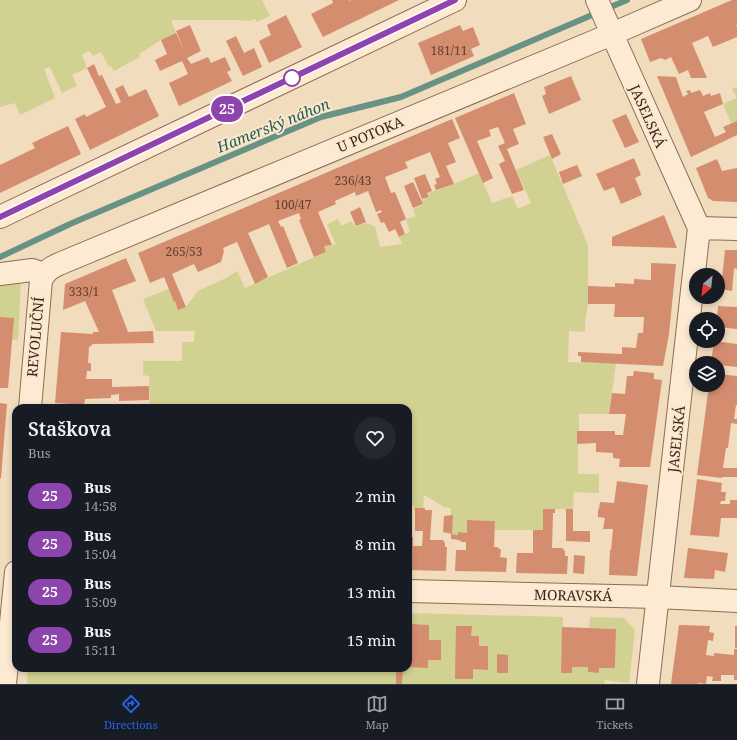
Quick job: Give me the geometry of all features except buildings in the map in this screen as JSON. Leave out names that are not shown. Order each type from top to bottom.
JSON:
[{"type":"street","points":[[0,217],[455,0]]},
{"type":"street","name":"JASELSKÁ","points":[[597,0],[699,228],[648,684]]},
{"type":"street","name":"U POTOKA","points":[[47,271],[59,264],[610,29],[690,0]]},
{"type":"street","points":[[699,228],[737,229]]},
{"type":"street","points":[[0,274],[32,270],[47,271]]},
{"type":"street","name":"REVOLUČNÍ","points":[[30,404],[41,280],[47,271]]},
{"type":"street","name":"MORAVSKÁ","points":[[412,592],[658,597],[737,601]]},
{"type":"street","points":[[5,684],[12,617]]},
{"type":"green space","points":[[0,0],[262,0],[270,16],[257,22],[255,19],[250,21],[171,20],[176,33],[161,40],[139,54],[140,57],[114,71],[111,66],[109,67],[101,52],[93,56],[89,51],[82,55],[87,68],[72,75],[77,86],[62,93],[50,67],[44,69],[55,98],[20,115],[15,103],[0,107]]},
{"type":"green space","points":[[737,87],[737,98],[732,89]]},
{"type":"green space","points":[[737,98],[737,121],[731,123],[723,104]]},
{"type":"green space","points":[[550,155],[588,245],[588,304],[585,332],[569,331],[568,362],[616,363],[609,414],[579,414],[579,431],[577,431],[578,474],[599,474],[599,493],[574,492],[573,509],[543,509],[543,530],[495,530],[495,521],[468,520],[467,533],[458,532],[458,535],[451,534],[451,508],[444,507],[424,495],[423,510],[414,509],[414,506],[412,506],[412,404],[150,404],[149,376],[143,375],[143,361],[182,361],[182,342],[194,342],[195,331],[156,331],[143,299],[169,289],[178,310],[186,307],[198,291],[226,278],[237,271],[245,288],[326,252],[324,246],[336,245],[327,224],[338,219],[341,226],[352,221],[355,227],[366,223],[375,226],[380,247],[402,244],[399,237],[410,232],[406,219],[416,216],[413,209],[423,205],[422,200],[430,197],[428,193],[479,173],[492,203],[512,196],[518,209],[531,203],[516,170]]},
{"type":"green space","points":[[21,281],[18,340],[0,339],[0,286]]},
{"type":"green space","points":[[412,613],[563,617],[561,673],[572,673],[572,667],[588,667],[588,672],[598,673],[599,668],[615,668],[616,629],[589,628],[590,617],[624,618],[635,630],[629,683],[605,680],[604,684],[27,684],[28,672],[412,672]]},
{"type":"waterway","name":"Hamerský náhon","points":[[0,257],[70,224],[321,117],[401,97],[627,0]]},
{"type":"bus line","name":"25","points":[[0,217],[455,0]]}]
